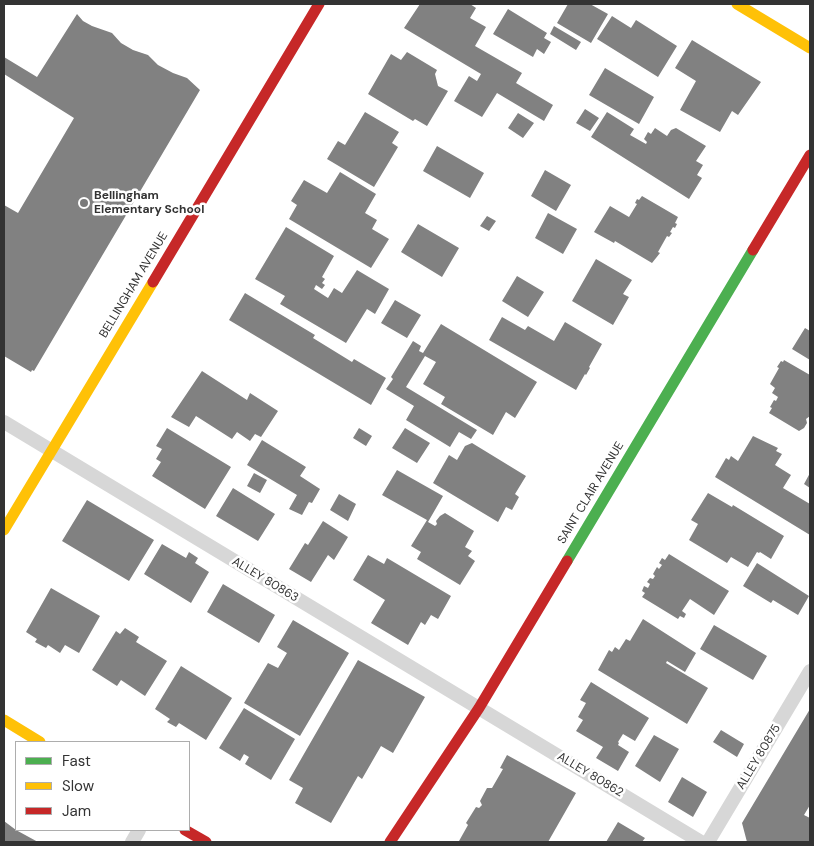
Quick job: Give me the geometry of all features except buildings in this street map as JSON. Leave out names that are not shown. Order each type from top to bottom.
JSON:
[{"type":"street","name":"BELLINGHAM AVENUE","points":[[4,530],[319,4]]},
{"type":"street","points":[[737,4],[810,48]]},
{"type":"street","name":"SAINT CLAIR AVENUE","points":[[390,842],[479,708],[810,155]]},
{"type":"street","points":[[4,720],[38,741]]},
{"type":"street","points":[[187,831],[206,842]]},
{"type":"lane","name":"ALLEY 80863","points":[[4,422],[479,708]]},
{"type":"lane","name":"ALLEY 80875","points":[[708,842],[810,672]]},
{"type":"lane","name":"ALLEY 80862","points":[[479,708],[701,842]]},
{"type":"lane","points":[[132,842],[138,831]]},
{"type":"traffic: fast","points":[[567,561],[753,250]]},
{"type":"traffic: slow","points":[[737,4],[810,48]]},
{"type":"traffic: slow","points":[[4,530],[153,282]]},
{"type":"traffic: slow","points":[[4,720],[38,741]]},
{"type":"traffic: jam","points":[[153,282],[319,4]]},
{"type":"traffic: jam","points":[[753,250],[810,155]]},
{"type":"traffic: jam","points":[[390,842],[479,708],[567,561]]},
{"type":"traffic: jam","points":[[187,831],[206,842]]},
{"type":"place","name":"Bellingham Elementary School","points":[[84,203]]}]
